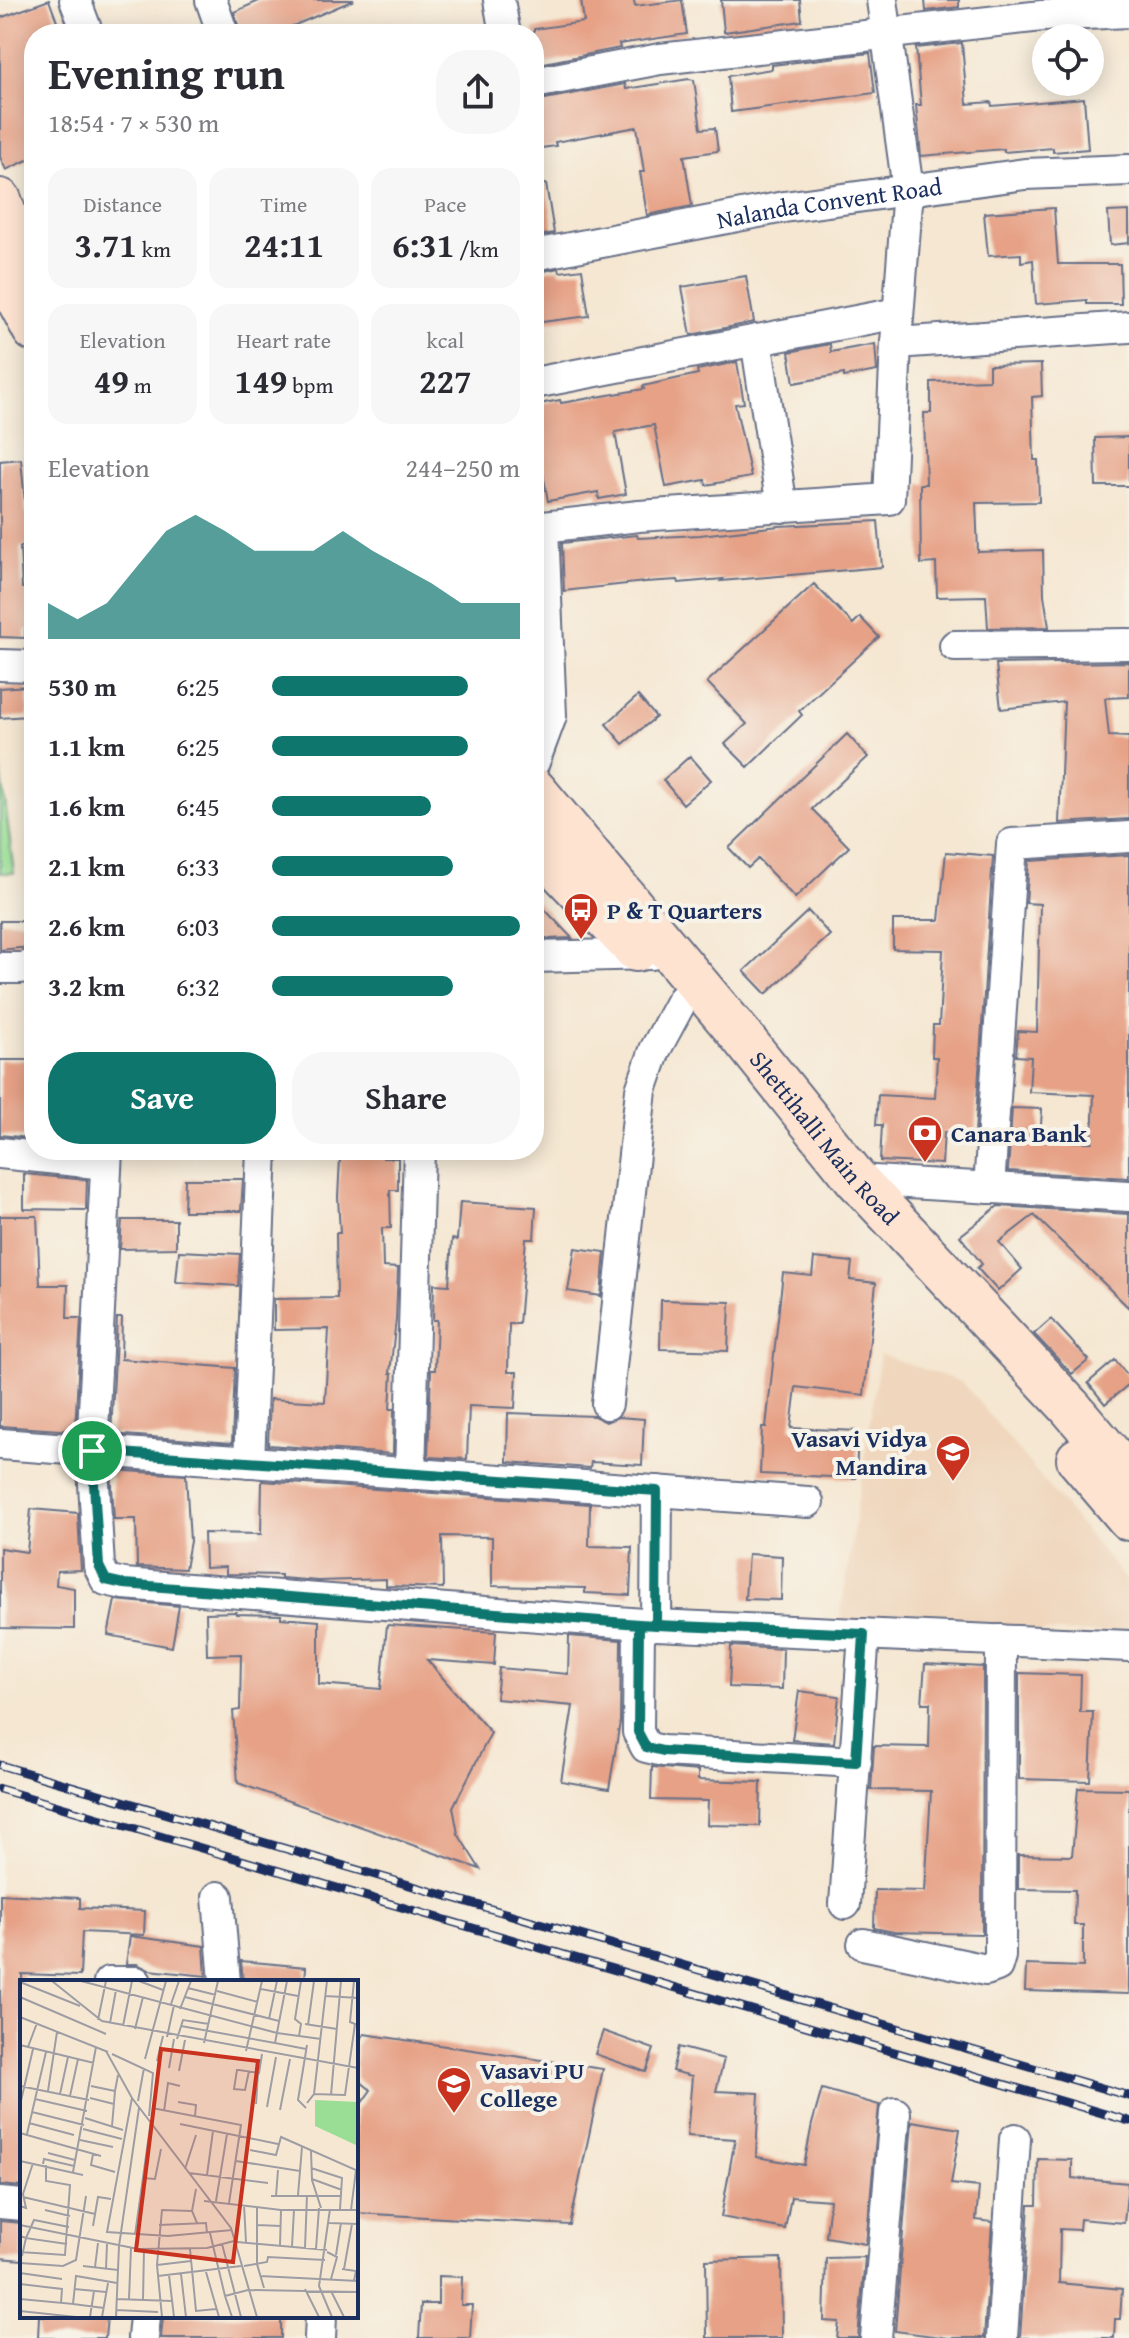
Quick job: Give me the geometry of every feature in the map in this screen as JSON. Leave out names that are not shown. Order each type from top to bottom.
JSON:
[{"type":"main road","points":[[12,232],[24,254]]},
{"type":"main road","points":[[12,232],[24,285]]},
{"type":"main road","name":"Shettihalli Main Road","points":[[544,803],[656,954],[857,1180],[1070,1407],[1129,1476]]},
{"type":"main road","name":"Shettihalli Main Road","points":[[544,853],[656,954],[682,1000],[1129,1519]]},
{"type":"street","points":[[75,0],[84,24]]},
{"type":"street","points":[[211,0],[219,24]]},
{"type":"street","points":[[499,0],[503,24]]},
{"type":"street","points":[[544,525],[889,499],[896,343],[908,190],[882,0]]},
{"type":"street","points":[[544,81],[660,59],[885,35],[1041,8],[1129,12]]},
{"type":"street","name":"Nalanda Convent Road","points":[[544,253],[784,207],[1025,174],[1129,170]]},
{"type":"street","points":[[544,381],[898,313]]},
{"type":"street","points":[[896,343],[1129,327]]},
{"type":"street","points":[[756,340],[782,507]]},
{"type":"street","points":[[544,614],[551,716],[544,735]]},
{"type":"street","points":[[955,646],[1129,644]]},
{"type":"street","points":[[0,665],[24,666]]},
{"type":"street","points":[[989,1188],[1012,844],[1129,837]]},
{"type":"street","points":[[544,957],[656,954]]},
{"type":"street","points":[[0,968],[24,966]]},
{"type":"street","points":[[607,1404],[641,1090],[655,1050],[682,1000]]},
{"type":"street","points":[[0,1153],[24,1154]]},
{"type":"street","points":[[106,1160],[92,1451],[99,1566],[106,1580],[124,1584],[648,1624],[1129,1646]]},
{"type":"street","points":[[249,1462],[262,1160]]},
{"type":"street","points":[[410,1474],[419,1160]]},
{"type":"street","points":[[857,1180],[1129,1196]]},
{"type":"street","points":[[0,1444],[808,1502]]},
{"type":"street","points":[[657,1491],[638,1732],[646,1747],[663,1751],[856,1762]]},
{"type":"street","points":[[845,1904],[864,1634]]},
{"type":"street","points":[[863,1944],[986,1970],[997,1966],[1000,1956],[1001,1640]]},
{"type":"street","points":[[218,1897],[225,1980]]},
{"type":"street","points":[[876,2338],[895,2113]]},
{"type":"street","points":[[1002,2338],[1015,2139]]},
{"type":"street","points":[[0,2203],[20,2205]]},
{"type":"street","points":[[143,2338],[145,2318]]},
{"type":"street","points":[[320,2338],[321,2318]]},
{"type":"shaded area","name":"Vasavi Vidya Mandira","points":[[880,1354],[963,1383],[1129,1584],[1129,1634],[839,1626]]},
{"type":"green space","points":[[0,763],[14,873],[0,873]]},
{"type":"building","points":[[49,0],[58,24],[24,24],[24,162],[6,170],[0,157],[0,18]]},
{"type":"building","points":[[261,0],[354,0],[298,24],[238,24],[234,12]]},
{"type":"building","points":[[581,0],[634,0],[635,6],[682,0],[687,34],[619,44],[620,48],[544,63],[544,28],[584,22]]},
{"type":"building","points":[[721,0],[800,0],[802,21],[724,32]]},
{"type":"building","points":[[925,0],[959,0],[959,7],[926,11]]},
{"type":"building","points":[[962,43],[967,104],[991,102],[992,106],[1084,98],[1088,149],[1004,152],[1004,149],[921,156],[916,105],[921,105],[916,48]]},
{"type":"building","points":[[870,53],[875,93],[731,112],[728,76],[772,69],[772,65]]},
{"type":"building","points":[[694,80],[701,129],[715,128],[718,151],[684,156],[692,206],[647,215],[637,127],[555,142],[556,146],[544,148],[544,99],[625,84],[626,89]]},
{"type":"building","points":[[544,184],[554,233],[544,235]]},
{"type":"building","points":[[1054,208],[1058,264],[1120,264],[1121,304],[1087,304],[1087,300],[1036,304],[1033,260],[1021,262],[1021,254],[988,256],[984,213]]},
{"type":"building","points":[[1129,211],[1129,243],[1110,245],[1108,212]]},
{"type":"building","points":[[582,269],[589,316],[544,322],[544,271]]},
{"type":"building","points":[[746,276],[754,322],[691,335],[682,287]]},
{"type":"building","points":[[830,344],[831,352],[875,344],[877,371],[794,383],[789,352]]},
{"type":"building","points":[[737,362],[744,403],[735,404],[751,477],[706,485],[705,480],[666,487],[654,425],[615,432],[626,494],[599,499],[598,492],[548,501],[544,479],[544,403],[644,389],[643,386],[698,374],[697,370]]},
{"type":"building","points":[[1041,364],[1042,396],[1032,397],[1039,502],[976,503],[978,552],[1043,550],[1044,595],[1049,627],[988,628],[986,596],[937,597],[936,563],[921,564],[920,484],[926,484],[924,413],[931,413],[931,382],[989,380],[989,365]]},
{"type":"building","points":[[1129,437],[1129,486],[1096,486],[1095,438]]},
{"type":"building","points":[[21,459],[24,547],[20,547],[24,638],[0,637],[0,461]]},
{"type":"building","points":[[878,521],[882,567],[721,581],[723,579],[645,582],[564,591],[562,543],[637,535],[638,538],[700,535],[779,526]]},
{"type":"building","points":[[814,584],[853,624],[860,617],[879,637],[799,711],[802,715],[748,767],[725,744],[747,724],[707,682]]},
{"type":"building","points":[[1129,662],[1129,697],[1105,698],[1109,736],[1129,737],[1129,819],[1059,823],[1064,702],[1001,709],[996,664]]},
{"type":"building","points":[[24,686],[24,716],[0,718],[0,688]]},
{"type":"building","points":[[638,696],[656,717],[623,744],[606,724]]},
{"type":"building","points":[[847,734],[868,757],[812,809],[849,847],[795,898],[758,859],[748,868],[729,848]]},
{"type":"building","points":[[690,756],[711,780],[683,804],[663,780]]},
{"type":"building","points":[[946,852],[993,856],[975,1133],[944,1132],[942,1164],[880,1161],[882,1125],[876,1125],[878,1095],[935,1098],[937,1057],[932,1057],[933,1025],[939,1025],[943,950],[893,949],[893,920],[939,920]]},
{"type":"building","points":[[1129,855],[1129,1178],[1008,1171],[1012,1108],[1042,1109],[1040,1141],[1092,1142],[1094,1095],[1029,1092],[1031,1057],[1016,1056],[1018,1031],[1037,1032],[1040,904],[1026,903],[1029,861]]},
{"type":"building","points":[[544,909],[572,938],[547,939],[544,936]]},
{"type":"building","points":[[808,911],[830,935],[766,994],[744,971]]},
{"type":"building","points":[[0,921],[24,921],[24,948],[0,950]]},
{"type":"building","points":[[0,1060],[24,1060],[24,1137],[0,1135]]},
{"type":"building","points":[[340,1160],[398,1160],[398,1190],[390,1190],[391,1228],[382,1228],[383,1267],[398,1268],[390,1373],[390,1409],[394,1409],[393,1454],[268,1445],[270,1399],[325,1402],[329,1329],[274,1330],[274,1299],[337,1298]]},
{"type":"building","points":[[24,1174],[87,1180],[86,1210],[24,1209]]},
{"type":"building","points":[[185,1179],[243,1179],[241,1211],[184,1211]]},
{"type":"building","points":[[460,1202],[536,1207],[534,1239],[526,1239],[519,1324],[509,1324],[508,1372],[517,1372],[515,1408],[469,1406],[467,1459],[428,1457],[431,1370],[435,1370],[437,1320],[433,1320],[434,1284],[449,1285],[452,1239],[457,1240]]},
{"type":"building","points":[[998,1206],[1129,1214],[1129,1308],[1034,1215],[999,1242],[1022,1269],[998,1291],[977,1268],[982,1264],[960,1236]]},
{"type":"building","points":[[0,1216],[37,1216],[40,1285],[68,1285],[67,1318],[81,1318],[75,1431],[0,1426]]},
{"type":"building","points":[[122,1220],[176,1220],[176,1248],[120,1249]]},
{"type":"building","points":[[575,1248],[605,1252],[601,1296],[568,1291]]},
{"type":"building","points":[[179,1251],[240,1254],[238,1286],[176,1282]]},
{"type":"building","points":[[814,1258],[852,1262],[850,1280],[876,1283],[864,1395],[796,1387],[791,1428],[858,1431],[856,1478],[760,1474],[762,1427],[766,1427],[783,1273],[812,1276]]},
{"type":"building","points":[[661,1300],[730,1302],[728,1351],[660,1349]]},
{"type":"building","points":[[117,1318],[122,1318],[121,1359],[235,1368],[232,1443],[111,1434]]},
{"type":"building","points":[[1051,1319],[1089,1360],[1072,1374],[1034,1334]]},
{"type":"building","points":[[1115,1360],[1129,1377],[1129,1384],[1105,1404],[1088,1383]]},
{"type":"building","points":[[508,1413],[594,1416],[606,1422],[618,1417],[644,1419],[642,1465],[591,1462],[590,1468],[507,1462]]},
{"type":"building","points":[[111,1470],[186,1475],[190,1541],[185,1569],[137,1567],[136,1519],[114,1519]]},
{"type":"building","points":[[262,1481],[590,1504],[589,1546],[632,1547],[630,1595],[585,1593],[585,1588],[492,1586],[492,1537],[442,1536],[443,1588],[386,1586],[386,1579],[318,1581],[281,1578],[281,1575],[226,1574],[226,1567],[205,1568],[204,1533],[261,1534]]},
{"type":"building","points":[[31,1509],[78,1513],[81,1570],[57,1571],[56,1585],[74,1588],[74,1629],[0,1628],[0,1548],[27,1552]]},
{"type":"building","points":[[748,1554],[782,1556],[781,1600],[745,1599]]},
{"type":"building","points":[[115,1600],[179,1606],[172,1647],[108,1635]]},
{"type":"building","points":[[236,1612],[319,1621],[319,1684],[381,1689],[387,1625],[496,1632],[494,1665],[427,1660],[491,1733],[453,1807],[458,1834],[480,1869],[238,1783],[233,1711],[240,1710],[241,1654],[207,1655],[206,1613]]},
{"type":"building","points":[[569,1636],[621,1640],[620,1722],[609,1789],[561,1781],[573,1706],[496,1699],[499,1668],[568,1674]]},
{"type":"building","points":[[731,1646],[783,1649],[782,1689],[729,1687]]},
{"type":"building","points":[[925,1664],[983,1667],[982,1934],[894,1932],[874,1928],[875,1890],[925,1891],[931,1791],[871,1790],[874,1746],[929,1747],[930,1703],[922,1703]]},
{"type":"building","points":[[1019,1673],[1081,1675],[1080,1712],[1093,1712],[1090,1781],[1019,1779]]},
{"type":"building","points":[[799,1691],[839,1696],[834,1743],[792,1740]]},
{"type":"building","points":[[652,1767],[698,1771],[698,1780],[761,1782],[760,1826],[707,1825],[708,1801],[651,1800]]},
{"type":"building","points":[[1078,1788],[1129,1789],[1129,1994],[1025,1991],[1026,1965],[1083,1967],[1083,1925],[1074,1925],[1075,1890],[1018,1889],[1018,1855],[1072,1856]]},
{"type":"building","points":[[0,1894],[80,1898],[80,1908],[145,1911],[144,1935],[82,1932],[80,1976],[22,1974],[20,2187],[0,2185]]},
{"type":"building","points":[[130,1936],[204,1946],[206,1976],[149,1970],[137,1964],[126,1964]]},
{"type":"building","points":[[241,1961],[306,1967],[305,1980],[243,1980]]},
{"type":"building","points":[[603,2031],[654,2049],[646,2072],[595,2054]]},
{"type":"building","points":[[364,2034],[603,2069],[570,2225],[358,2213],[358,2108],[371,2090],[358,2080],[358,2043]]},
{"type":"building","points":[[678,2047],[724,2059],[716,2091],[759,2093],[756,2157],[804,2165],[822,2089],[879,2105],[866,2244],[826,2237],[830,2200],[791,2197],[785,2229],[721,2217],[735,2139],[687,2136],[692,2076],[672,2071]]},
{"type":"building","points":[[912,2121],[960,2129],[951,2184],[979,2187],[976,2220],[992,2222],[984,2338],[948,2338],[895,2331]]},
{"type":"building","points":[[1038,2159],[1072,2160],[1072,2178],[1128,2183],[1124,2223],[1080,2219],[1079,2230],[1060,2229],[1059,2283],[1122,2289],[1120,2319],[1115,2319],[1114,2338],[1020,2338],[1029,2205],[1037,2205]]},
{"type":"building","points":[[0,2221],[20,2223],[20,2260],[0,2258]]},
{"type":"building","points":[[865,2257],[858,2338],[837,2338],[839,2322],[824,2321],[826,2258]]},
{"type":"building","points":[[781,2258],[782,2338],[707,2338],[706,2260]]},
{"type":"building","points":[[438,2276],[462,2277],[461,2305],[472,2305],[470,2338],[419,2338],[421,2304],[438,2304]]},
{"type":"building","points":[[39,2318],[107,2318],[105,2338],[38,2338]]},
{"type":"building","points":[[163,2318],[281,2318],[281,2338],[161,2338]]},
{"type":"railway","points":[[0,1765],[1129,2096]]},
{"type":"railway","points":[[0,1789],[1129,2121]]},
{"type":"place","name":"P & T Quarters","points":[[581,941]]},
{"type":"place","name":"Canara Bank","points":[[925,1164]]},
{"type":"place","name":"Vasavi Vidya Mandira","points":[[953,1483]]},
{"type":"place","name":"Vasavi PU College","points":[[454,2115]]},
{"type":"route","points":[[92,1451],[99,1566],[106,1580],[124,1584],[639,1624],[656,1625],[864,1634],[856,1762],[663,1751],[646,1747],[638,1732],[639,1624],[656,1625],[657,1491],[92,1451]]}]
